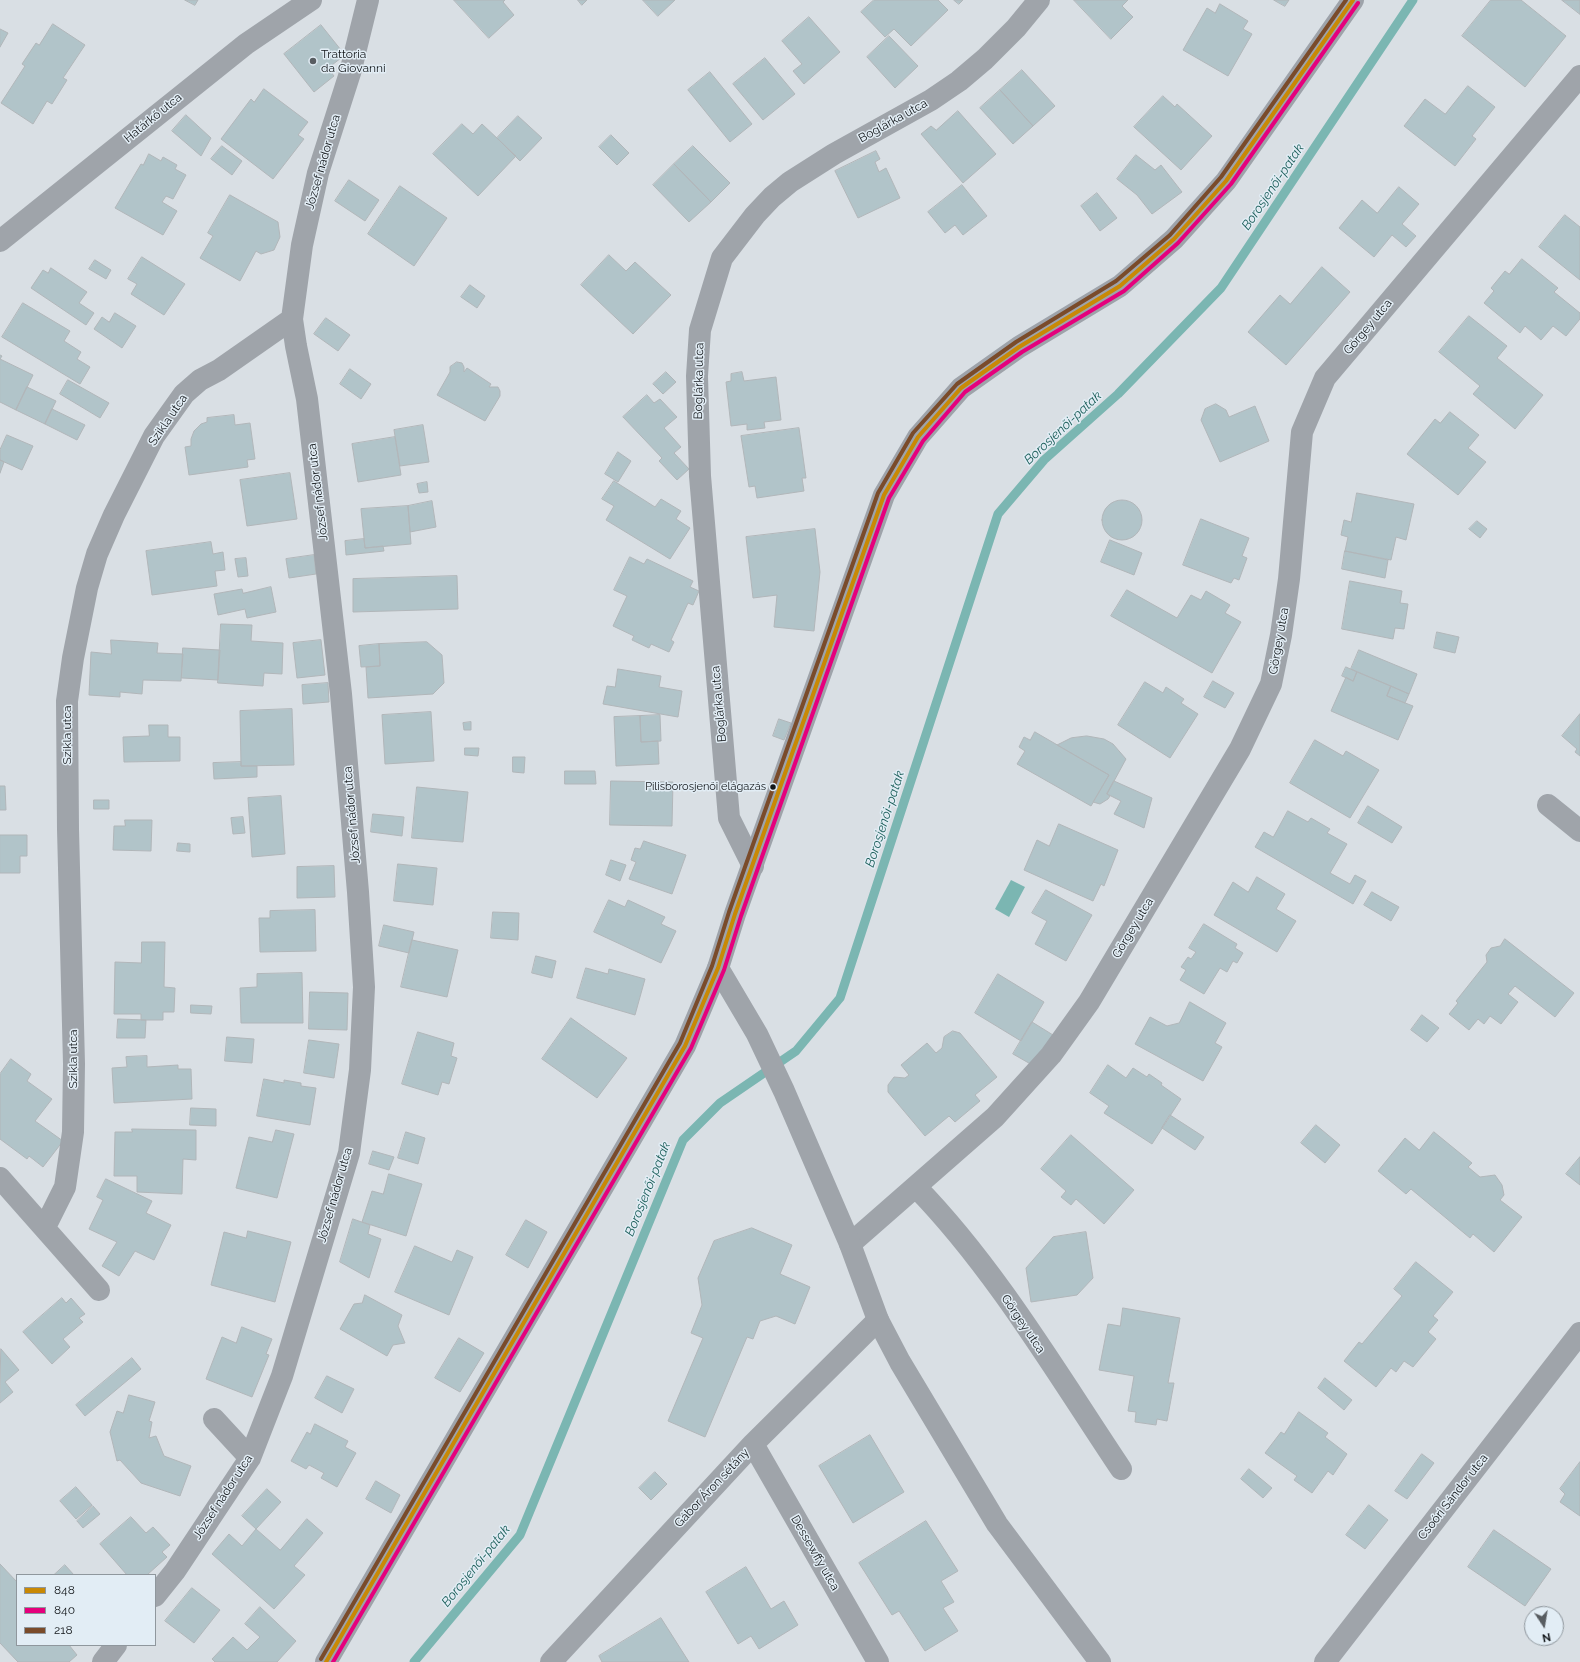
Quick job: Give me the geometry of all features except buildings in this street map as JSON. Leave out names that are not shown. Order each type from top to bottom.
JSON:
[{"type":"main road","points":[[326,1662],[685,1046],[718,968],[884,495],[918,437],[961,388],[1019,347],[1120,286],[1174,240],[1226,181],[1353,0]]},
{"type":"street","name":"Határkő utca","points":[[0,241],[246,44],[310,0]]},
{"type":"street","name":"József nádor utca","points":[[156,1595],[175,1571],[250,1458],[282,1376],[349,1153],[360,1070],[364,987],[358,892],[341,694],[307,399],[292,319],[302,245],[318,173],[350,73],[368,0]]},
{"type":"street","name":"Boglárka utca","points":[[753,866],[729,818],[700,476],[697,376],[700,330],[722,258],[755,215],[772,197],[790,182],[834,154],[931,100],[959,81],[995,49],[1039,0]]},
{"type":"street","name":"Görgey utca","points":[[850,1244],[995,1118],[1051,1056],[1089,1002],[1240,749],[1271,684],[1281,635],[1289,579],[1302,432],[1325,378],[1580,76]]},
{"type":"street","name":"Szikla utca","points":[[45,1227],[65,1187],[73,1132],[74,1064],[68,829],[67,701],[73,658],[87,588],[97,554],[114,515],[154,436],[184,394],[200,380],[219,370],[292,319]]},
{"type":"street","points":[[1548,805],[1580,831]]},
{"type":"street","points":[[718,968],[757,1034],[784,1091],[850,1244],[878,1320],[900,1362],[997,1524],[1100,1662]]},
{"type":"street","points":[[0,1178],[45,1227],[99,1290]]},
{"type":"street","name":"Görgey utca","points":[[916,1187],[946,1217],[1005,1296],[1121,1469]]},
{"type":"street","name":"Gábor Áron sétány","points":[[551,1662],[753,1444],[878,1320]]},
{"type":"street","name":"Csoóri Sándor utca","points":[[1325,1662],[1580,1333]]},
{"type":"street","points":[[214,1419],[250,1458]]},
{"type":"street","name":"Dessewffy utca","points":[[753,1444],[878,1662]]},
{"type":"street","points":[[103,1662],[115,1646]]},
{"type":"shaded area","points":[[1011,880],[1025,887],[1009,917],[995,909]]},
{"type":"waterway","name":"Borosjenői-patak","points":[[414,1662],[520,1535],[683,1140],[720,1103],[796,1051],[840,998],[998,514],[1044,460],[1118,394],[1221,288],[1413,0]]},
{"type":"transit line","name":"218","points":[[321,1659],[680,1043],[712,966],[729,912],[878,493],[913,433],[957,384],[1016,342],[1116,281],[1170,235],[1221,177],[1346,0]]},
{"type":"transit line","name":"848","points":[[326,1662],[685,1046],[718,968],[735,914],[884,495],[918,437],[961,388],[1019,347],[1120,286],[1174,239],[1226,181],[1353,0]]},
{"type":"transit line","name":"840","points":[[333,1662],[691,1048],[724,970],[741,916],[889,498],[923,441],[965,392],[1022,352],[1124,291],[1178,243],[1231,184],[1358,3]]},
{"type":"place","name":"Trattoria da Giovanni","points":[[313,61]]},
{"type":"place","name":"Pilisborosjenői elágazás","points":[[773,787]]}]
